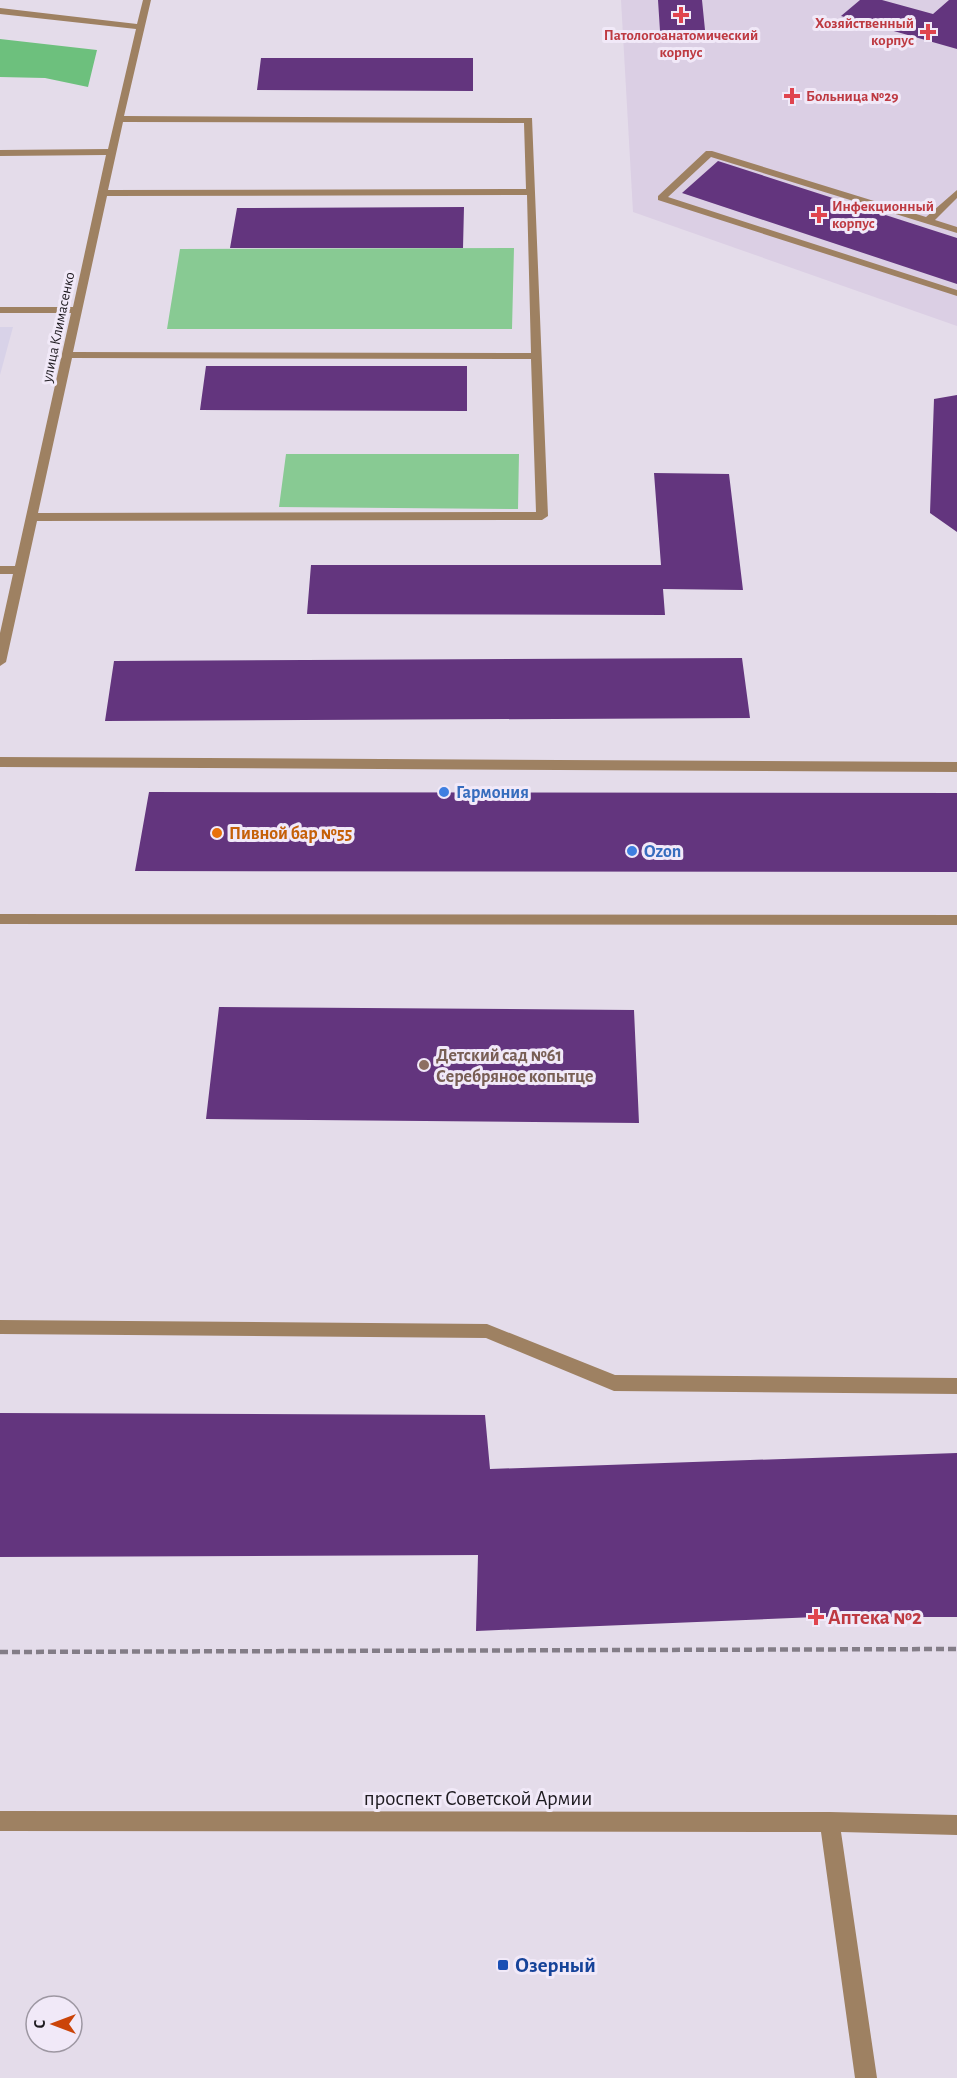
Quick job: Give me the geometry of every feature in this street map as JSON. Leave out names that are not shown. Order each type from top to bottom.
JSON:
[{"type":"street","name":"улица Климасенко","points":[[0,662],[118,119],[147,0]]},
{"type":"street","points":[[0,11],[141,27]]},
{"type":"street","points":[[31,517],[542,516],[529,120],[118,119]]},
{"type":"street","points":[[0,153],[111,152]]},
{"type":"street","points":[[957,230],[709,153],[661,198],[957,293]]},
{"type":"street","points":[[102,193],[531,192]]},
{"type":"street","points":[[929,220],[957,193]]},
{"type":"street","points":[[0,310],[77,310]]},
{"type":"street","points":[[67,355],[537,356]]},
{"type":"street","points":[[0,570],[20,570]]},
{"type":"street","points":[[0,762],[957,766]]},
{"type":"street","points":[[0,919],[957,920]]},
{"type":"street","points":[[0,1327],[487,1331],[614,1383],[957,1386]]},
{"type":"street","name":"проспект Советской Армии","points":[[0,1821],[830,1822],[957,1825]]},
{"type":"street","points":[[830,1822],[866,2078]]},
{"type":"path","points":[[0,1652],[957,1649]]},
{"type":"shaded area","name":"Больница №29","points":[[621,0],[957,0],[957,326],[633,212]]},
{"type":"shaded area","points":[[0,327],[13,327],[0,375]]},
{"type":"green space","points":[[0,39],[97,50],[88,87],[45,78],[0,77]]},
{"type":"green space","points":[[514,248],[512,329],[167,329],[180,249]]},
{"type":"green space","points":[[286,454],[519,454],[518,509],[279,507]]},
{"type":"building","name":"Патологоанатомический корпус","points":[[658,0],[702,0],[705,30],[660,31]]},
{"type":"building","name":"Хозяйственный корпус","points":[[860,0],[882,0],[933,14],[949,0],[957,0],[957,49],[841,16]]},
{"type":"building","points":[[261,58],[473,58],[473,91],[257,90]]},
{"type":"building","name":"Инфекционный корпус","points":[[718,161],[957,238],[957,284],[682,193]]},
{"type":"building","points":[[464,207],[463,248],[230,248],[237,208]]},
{"type":"building","points":[[206,366],[467,366],[467,411],[200,410]]},
{"type":"building","points":[[957,395],[957,532],[930,513],[934,399]]},
{"type":"building","points":[[654,473],[729,474],[743,590],[663,589],[665,615],[307,614],[311,565],[661,565]]},
{"type":"building","points":[[742,658],[750,718],[105,721],[114,661]]},
{"type":"building","points":[[149,792],[957,793],[957,872],[135,871]]},
{"type":"building","name":"Детский сад №61 Серебряное копытце","points":[[219,1007],[634,1010],[639,1123],[206,1119]]},
{"type":"building","points":[[0,1413],[485,1415],[490,1469],[957,1453],[957,1617],[816,1617],[476,1631],[478,1555],[0,1557]]},
{"type":"place","name":"Патологоанатомический корпус","points":[[681,15]]},
{"type":"place","name":"Хозяйственный корпус","points":[[928,32]]},
{"type":"place","name":"Больница №29","points":[[792,96]]},
{"type":"place","name":"Инфекционный корпус","points":[[819,215]]},
{"type":"place","name":"Гармония","points":[[444,792]]},
{"type":"place","name":"Пивной бар №55","points":[[217,833]]},
{"type":"place","name":"Ozon","points":[[632,851]]},
{"type":"place","name":"Детский сад №61 Серебряное копытце","points":[[424,1065]]},
{"type":"place","name":"Аптека №2","points":[[816,1617]]},
{"type":"place","name":"Озерный","points":[[503,1965]]}]
